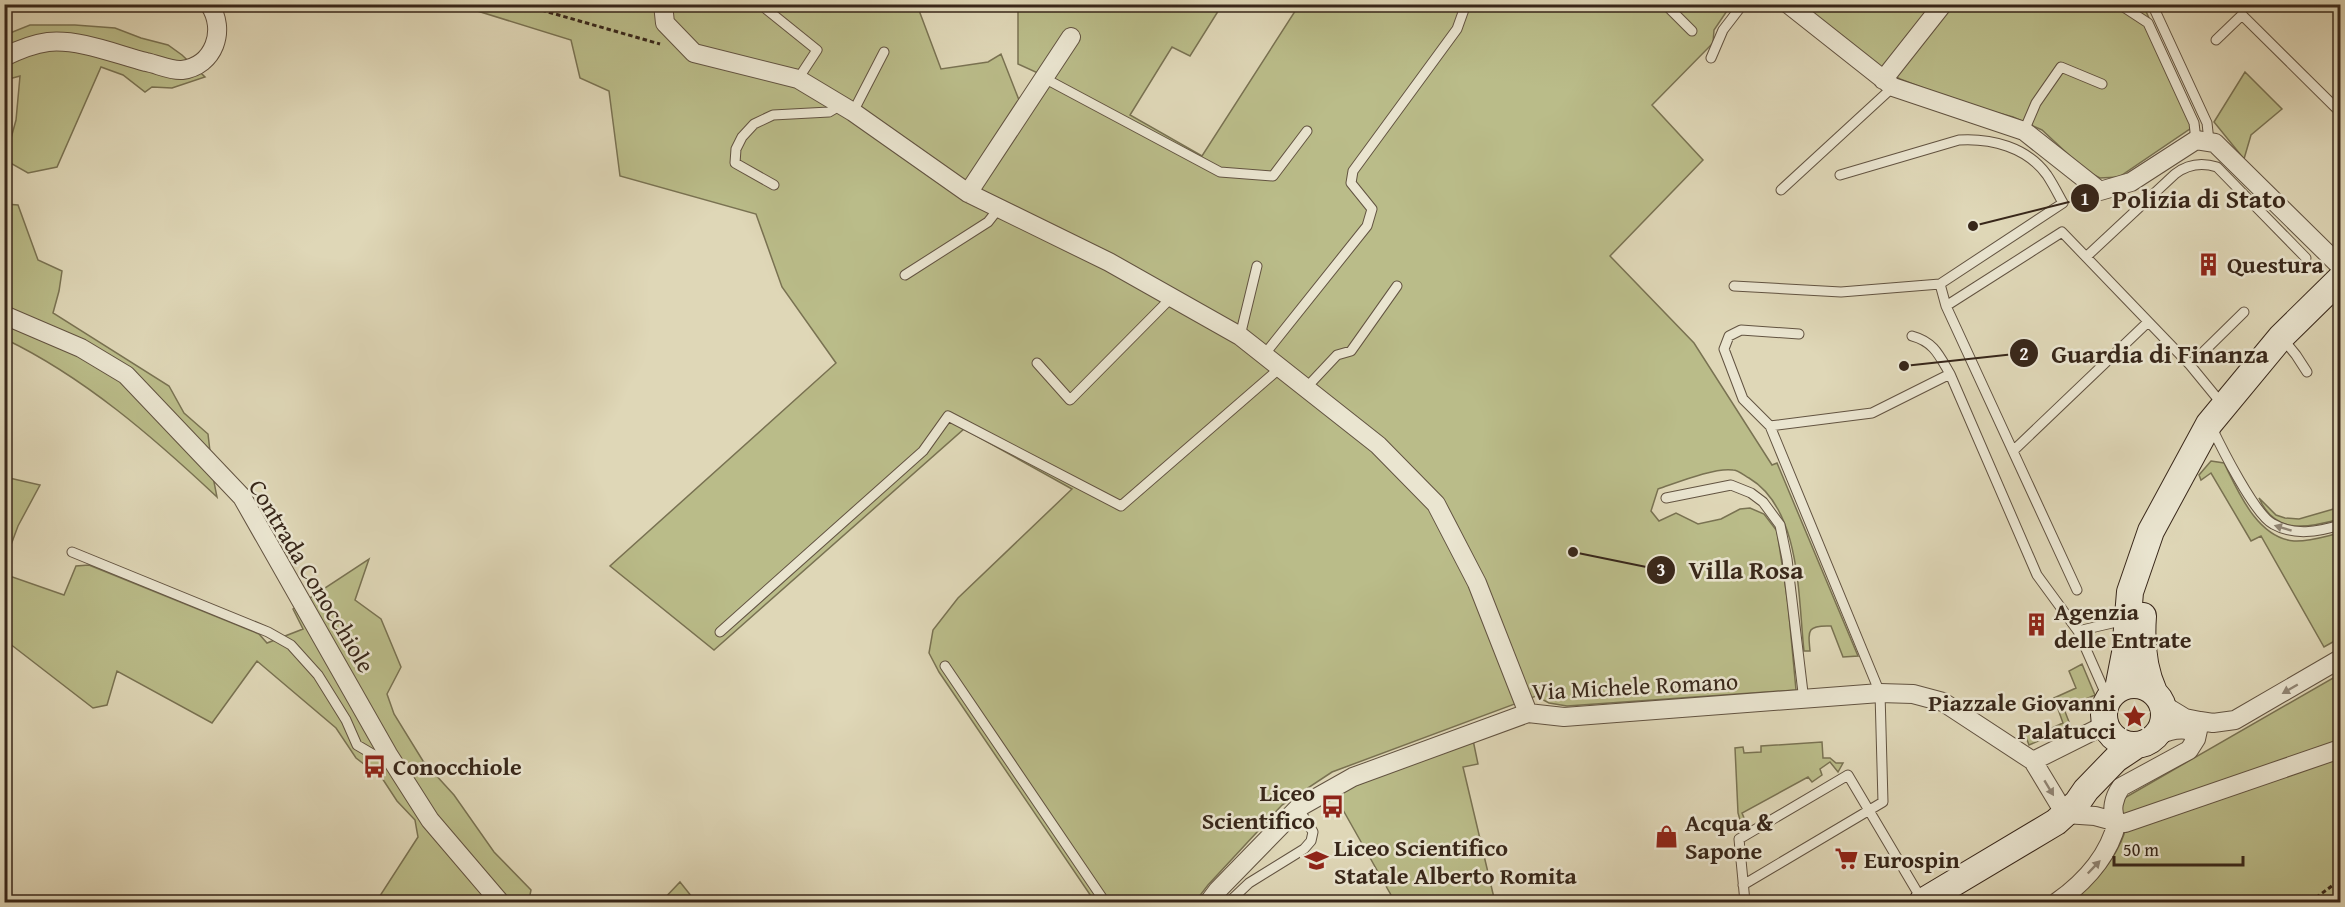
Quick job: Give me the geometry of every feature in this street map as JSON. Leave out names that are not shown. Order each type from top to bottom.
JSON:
[{"type":"main road","points":[[2086,790],[2103,750],[2107,728],[2105,707],[2113,694],[2125,653],[2130,592],[2151,531],[2216,415],[2282,338],[2340,279]]},
{"type":"main road","points":[[1922,902],[2065,814],[2116,759],[2145,742],[2160,729],[2164,717],[2145,664],[2142,641],[2145,594],[2165,506]]},
{"type":"main road","points":[[2113,694],[2136,685],[2146,687],[2158,698]]},
{"type":"main road","points":[[2107,728],[2121,742],[2145,742]]},
{"type":"street","points":[[4,57],[22,48],[48,42],[77,44],[179,70],[199,66],[213,51],[217,31],[216,15],[209,4]]},
{"type":"street","points":[[663,4],[665,23],[694,53],[798,78],[847,108],[968,193],[1109,262],[1240,336],[1378,445],[1436,504],[1477,583],[1528,712]]},
{"type":"street","points":[[1788,4],[1888,84],[2024,131],[2100,191],[2131,182],[2202,141],[2215,143],[2244,169],[2340,266]]},
{"type":"street","points":[[1888,84],[1943,4]]},
{"type":"street","points":[[968,193],[1071,36]]},
{"type":"street","name":"Contrada Conocchiole","points":[[4,315],[81,348],[126,375],[242,497],[387,754],[430,820],[500,903]]},
{"type":"street","points":[[2145,742],[2176,729],[2198,730],[2213,723],[2235,720],[2340,659]]},
{"type":"street","name":"Via Michele Romano","points":[[1209,903],[1218,890],[1298,808],[1353,777],[1528,712],[1564,717],[1804,701],[1880,693],[1913,694],[1943,702],[2033,761],[2065,814]]},
{"type":"street","points":[[2158,698],[2186,718],[2198,730]]},
{"type":"street","points":[[2033,761],[2107,728]]},
{"type":"street","points":[[2118,822],[2113,816],[2113,805],[2121,787],[2189,750],[2198,730]]},
{"type":"street","points":[[2065,814],[2125,823],[2340,749]]},
{"type":"street","points":[[2057,903],[2102,860],[2111,844],[2118,822]]},
{"type":"lane","points":[[760,4],[817,50],[798,78]]},
{"type":"lane","points":[[1264,355],[1367,226],[1372,209],[1351,183],[1353,171],[1457,29],[1466,4]]},
{"type":"lane","points":[[1665,4],[1692,31]]},
{"type":"lane","points":[[1711,58],[1723,30],[1743,4]]},
{"type":"lane","points":[[2119,4],[2148,23],[2202,141]]},
{"type":"lane","points":[[2152,4],[2207,123],[2202,141]]},
{"type":"lane","points":[[2216,40],[2242,15],[2340,112]]},
{"type":"lane","points":[[774,185],[735,163],[735,149],[742,137],[754,124],[773,115],[829,112],[847,108],[884,52]]},
{"type":"lane","points":[[2024,131],[2036,103],[2061,67],[2102,84]]},
{"type":"lane","points":[[1044,78],[1220,172],[1273,176],[1307,131]]},
{"type":"lane","points":[[1781,190],[1888,84]]},
{"type":"lane","points":[[1734,286],[1840,292],[1940,284],[2063,203],[2046,173],[2029,157],[2005,145],[1977,139],[1959,140],[1840,175]]},
{"type":"lane","points":[[2086,257],[2175,174],[2191,165],[2200,164],[2217,167],[2306,258]]},
{"type":"lane","points":[[905,275],[988,222],[999,208]]},
{"type":"lane","points":[[1946,306],[2062,232],[2190,365],[2216,415],[2251,499],[2270,523],[2286,530],[2305,532],[2340,525]]},
{"type":"lane","points":[[1240,336],[1257,266]]},
{"type":"lane","points":[[1940,284],[1946,306],[2077,590]]},
{"type":"lane","points":[[1306,388],[1337,355],[1351,351],[1397,286]]},
{"type":"lane","points":[[1037,363],[1070,400],[1172,297]]},
{"type":"lane","points":[[2190,365],[2244,312]]},
{"type":"lane","points":[[2013,451],[2148,322]]},
{"type":"lane","points":[[1743,885],[1883,802],[1880,693],[1770,426],[1743,399],[1724,349],[1729,336],[1741,330],[1799,334]]},
{"type":"lane","points":[[1912,336],[1926,340],[1937,351],[1950,374],[2037,575],[2078,631],[2113,694]]},
{"type":"lane","points":[[2282,338],[2296,354],[2307,372]]},
{"type":"lane","points":[[720,632],[923,451],[948,416],[1121,506],[1280,368]]},
{"type":"lane","points":[[1770,426],[1872,413],[1950,374]]},
{"type":"lane","points":[[1666,498],[1731,485],[1751,493],[1763,502],[1780,525],[1788,559],[1804,701]]},
{"type":"lane","name":"Contrada Conocchiole","points":[[72,552],[268,632],[291,645],[318,675],[346,720],[357,745],[374,756],[387,754]]},
{"type":"lane","points":[[2078,631],[2126,620],[2142,641]]},
{"type":"lane","points":[[945,666],[1106,903]]},
{"type":"lane","points":[[1745,903],[1738,839],[1848,775],[1922,902]]},
{"type":"lane","points":[[1229,903],[1249,883],[1304,849],[1311,841],[1313,832],[1298,808]]},
{"type":"path","points":[[520,4],[660,44]]},
{"type":"path","points":[[2310,903],[2340,880]]},
{"type":"green space","points":[[458,5],[917,5],[941,69],[988,62],[1001,54],[1019,100],[1038,73],[1018,64],[1018,5],[1222,5],[1190,56],[1172,47],[1130,115],[1202,156],[1299,5],[1731,5],[1714,30],[1713,43],[1652,105],[1703,160],[1610,256],[1694,343],[1772,465],[1777,463],[1858,656],[1843,657],[1831,626],[1813,628],[1809,634],[1810,651],[1804,651],[1794,556],[1788,532],[1779,511],[1766,492],[1735,470],[1716,471],[1696,476],[1658,489],[1651,511],[1659,521],[1676,513],[1698,524],[1721,519],[1740,509],[1750,508],[1764,514],[1777,531],[1788,604],[1796,690],[1567,706],[1549,703],[1536,696],[1332,772],[1282,805],[1195,902],[1095,902],[939,672],[929,653],[933,630],[958,598],[1072,489],[964,429],[714,650],[610,566],[836,363],[782,287],[756,214],[620,176],[609,91],[580,78],[571,40]]},
{"type":"green space","points":[[1798,5],[2143,5],[2199,126],[2190,129],[2119,177],[2100,178],[2086,171],[2042,130],[2013,117],[1965,104],[1900,79],[1878,67]]},
{"type":"green space","points":[[30,25],[115,28],[168,45],[205,77],[172,88],[152,87],[145,92],[123,75],[101,67],[57,167],[28,173],[5,160],[16,120],[20,76],[5,80],[5,35]]},
{"type":"green space","points":[[2245,72],[2282,109],[2251,135],[2244,159],[2214,122]]},
{"type":"green space","points":[[5,204],[18,205],[38,260],[62,271],[53,313],[169,386],[184,413],[208,434],[217,497],[117,410],[62,371],[5,339]]},
{"type":"green space","points":[[2211,461],[2224,463],[2250,511],[2269,531],[2281,538],[2306,541],[2340,533],[2340,638],[2324,647],[2261,536],[2251,541],[2211,473],[2201,480],[2199,475]]},
{"type":"green space","points":[[5,477],[40,485],[18,526],[5,561]]},
{"type":"green space","points":[[2259,498],[2276,515],[2285,518],[2299,519],[2337,508],[2340,519],[2316,525],[2294,526],[2274,518]]},
{"type":"green space","points":[[369,559],[355,600],[381,619],[401,667],[387,694],[394,714],[423,761],[454,795],[494,852],[531,890],[529,900],[519,902],[376,902],[418,837],[415,820],[397,801],[382,778],[356,758],[336,728],[257,661],[212,723],[117,671],[107,705],[93,708],[5,640],[4,574],[64,595],[76,566],[89,565],[259,634],[267,643],[303,629],[293,609]]},
{"type":"green space","points":[[2082,664],[2095,695],[2064,709],[2071,727],[2029,745],[2023,729],[2027,727],[2032,737],[2063,723],[2054,698],[2076,688],[2069,671]]},
{"type":"green space","points":[[2340,674],[2340,902],[2070,902],[2099,875],[2120,843],[2129,818],[2119,811],[2121,800]]},
{"type":"green space","points":[[1473,740],[1478,764],[1463,767],[1495,902],[1395,902],[1334,794]]},
{"type":"green space","points":[[1822,742],[1823,758],[1843,763],[1838,772],[1830,762],[1820,769],[1822,775],[1812,782],[1808,777],[1742,813],[1747,825],[1742,827],[1738,813],[1735,748],[1743,747],[1744,753],[1761,752],[1761,746]]},
{"type":"green space","points":[[680,882],[696,902],[661,902]]},
{"type":"place","name":"Polizia di Stato","points":[[1973,226]]},
{"type":"place","name":"Questura","points":[[2209,264]]},
{"type":"place","name":"Guardia di Finanza","points":[[1904,366]]},
{"type":"place","name":"Villa Rosa","points":[[1573,552]]},
{"type":"place","name":"Agenzia delle Entrate","points":[[2036,625]]},
{"type":"place","name":"Piazzale Giovanni Palatucci","points":[[2134,716]]},
{"type":"place","name":"Conocchiole","points":[[375,766]]},
{"type":"place","name":"Liceo Scientifico","points":[[1333,806]]},
{"type":"place","name":"Acqua & Sapone","points":[[1667,836]]},
{"type":"place","name":"Eurospin","points":[[1846,859]]},
{"type":"place","name":"Liceo Scientifico Statale Alberto Romita","points":[[1316,861]]}]
